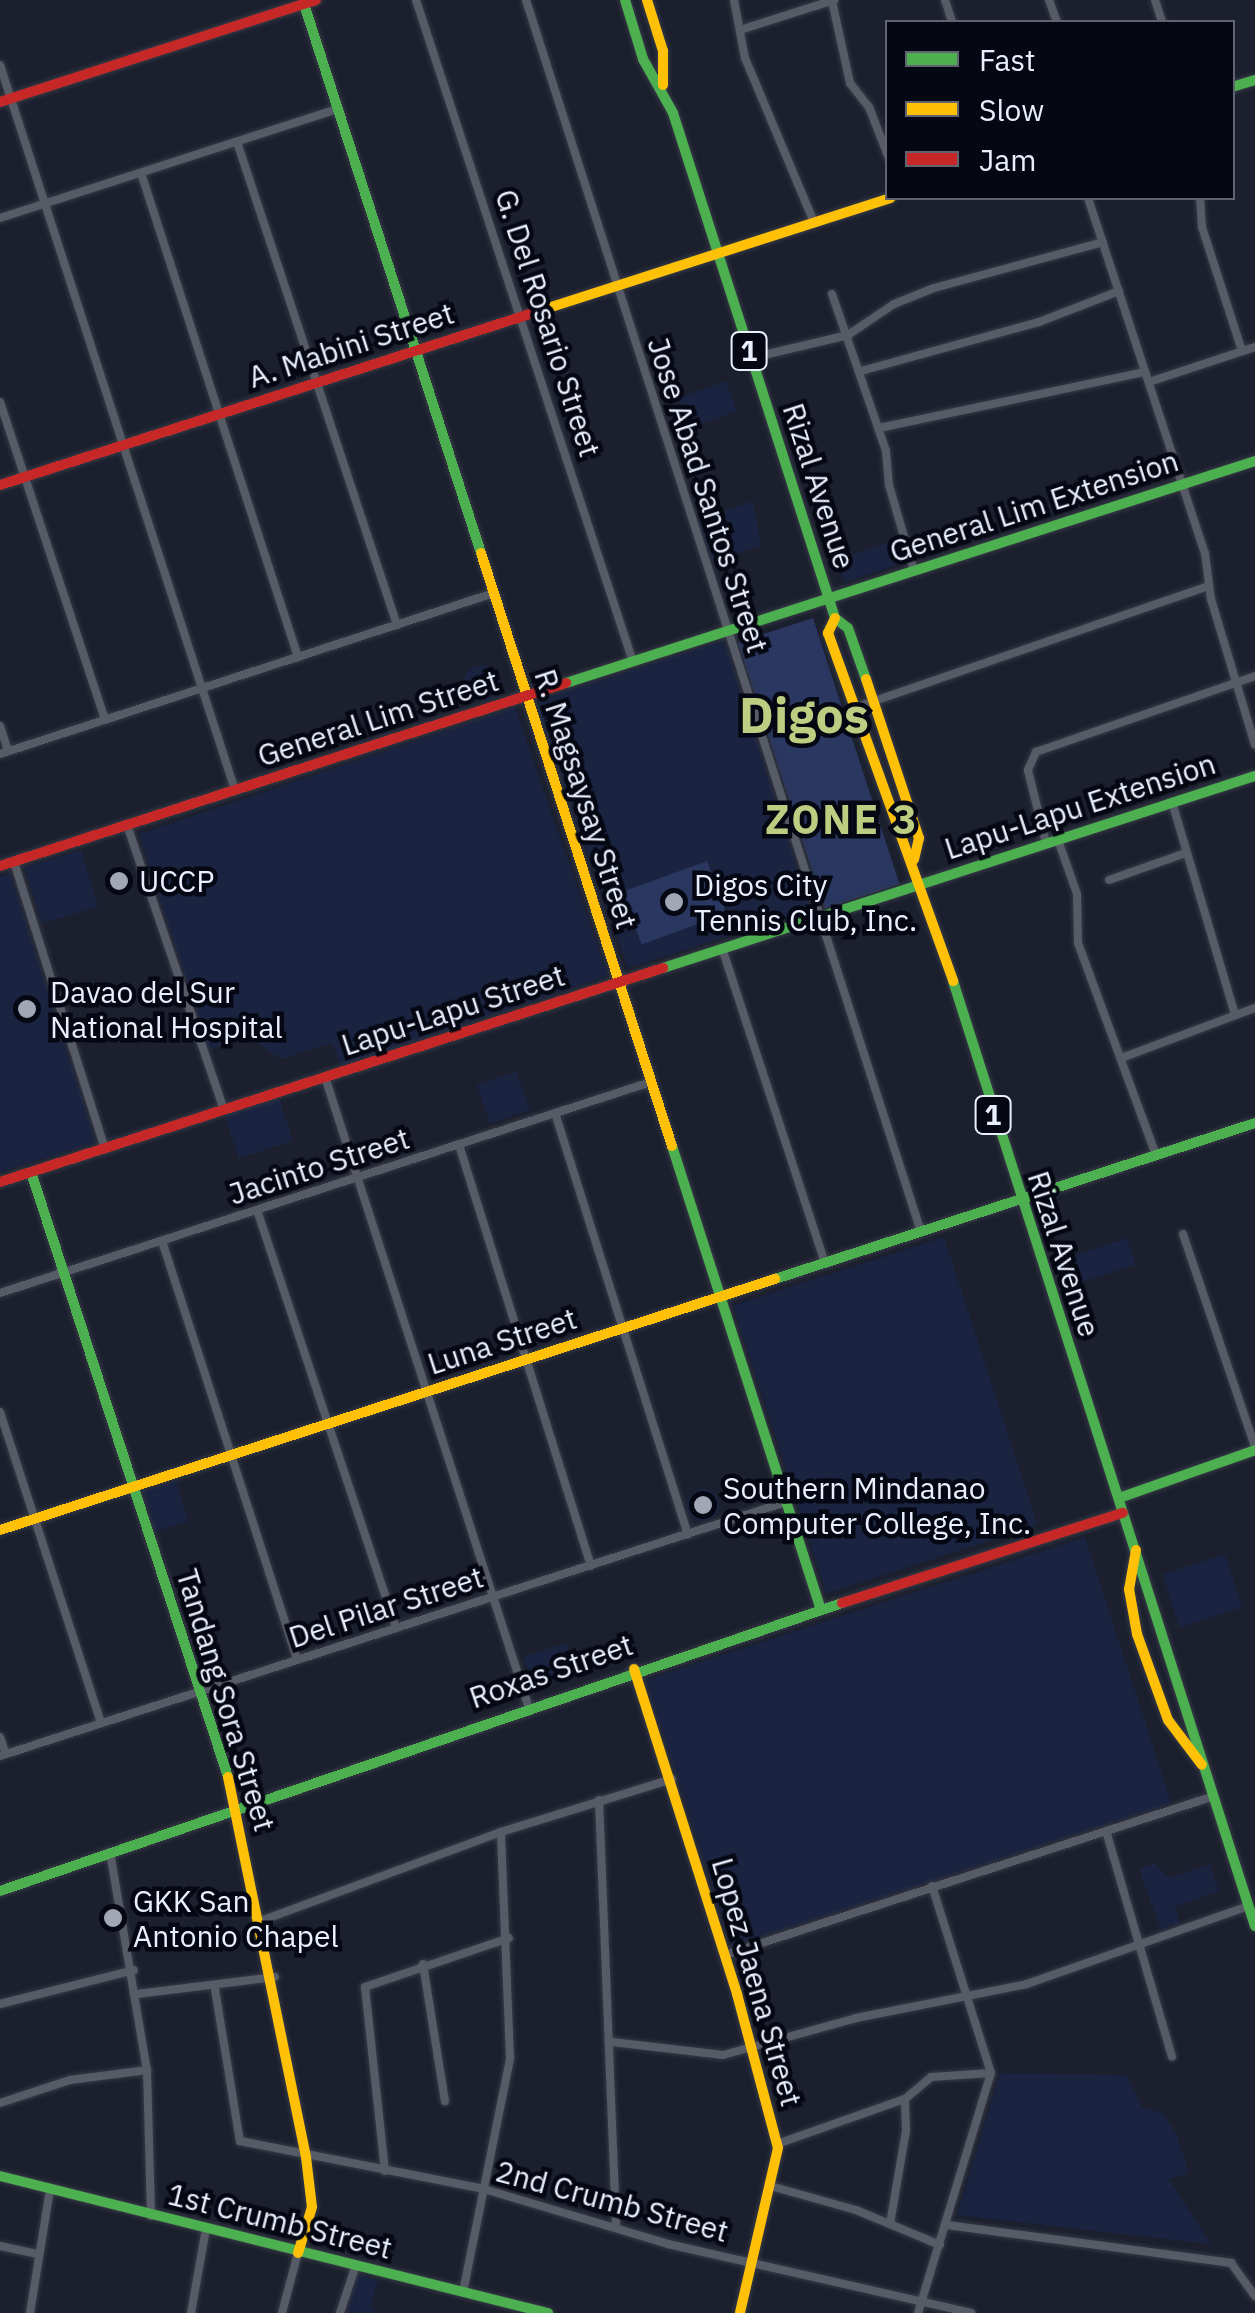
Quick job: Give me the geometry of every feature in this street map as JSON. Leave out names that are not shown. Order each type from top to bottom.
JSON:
[{"type":"street","points":[[5,100],[316,0]]},
{"type":"street","name":"G. Del Rosario Street","points":[[416,0],[523,316],[633,662]]},
{"type":"street","name":"Jose Abad Santos Street","points":[[526,0],[921,1232]]},
{"type":"street","name":"Rizal Avenue","points":[[625,0],[644,59],[663,85],[835,618],[848,628],[886,736],[919,838],[914,858],[921,884],[1020,1200],[1249,1897],[1255,1926]]},
{"type":"street","name":"Rizal Avenue","points":[[647,0],[663,51],[663,85]]},
{"type":"street","points":[[734,0],[745,58],[814,222]]},
{"type":"street","points":[[740,30],[833,0],[850,83],[869,107],[885,148]]},
{"type":"street","name":"R. Magsaysay Street","points":[[304,4],[821,1609]]},
{"type":"street","points":[[0,65],[5,100],[44,204],[235,790]]},
{"type":"street","points":[[0,218],[339,109]]},
{"type":"street","points":[[237,142],[397,625]]},
{"type":"street","points":[[141,173],[298,657]]},
{"type":"street","name":"A. Mabini Street","points":[[0,485],[885,200]]},
{"type":"street","points":[[1089,200],[1206,553],[1208,586],[1255,745]]},
{"type":"street","points":[[1200,200],[1202,227],[1242,352]]},
{"type":"street","points":[[751,358],[848,335],[914,295],[1102,242]]},
{"type":"street","points":[[861,370],[1040,322],[1119,291]]},
{"type":"street","points":[[832,294],[879,428],[914,571]]},
{"type":"street","points":[[1149,382],[1255,347]]},
{"type":"street","points":[[879,428],[1145,372]]},
{"type":"street","points":[[0,402],[105,720]]},
{"type":"street","name":"General Lim Extension","points":[[829,599],[1255,461]]},
{"type":"street","points":[[854,708],[1208,586]]},
{"type":"street","points":[[0,726],[4,753],[494,593]]},
{"type":"street","name":"General Lim Street","points":[[0,866],[829,599]]},
{"type":"street","name":"Rizal Avenue","points":[[835,618],[828,633],[899,843],[914,858]]},
{"type":"street","points":[[1046,844],[1028,770],[1036,752],[1255,676]]},
{"type":"street","points":[[866,743],[886,736]]},
{"type":"street","name":"Lapu-Lapu Extension","points":[[921,884],[1255,776]]},
{"type":"street","points":[[1172,802],[1183,854],[1234,1015]]},
{"type":"street","points":[[127,825],[224,1110]]},
{"type":"street","points":[[1058,840],[1077,894],[1076,936],[1156,1156]]},
{"type":"street","points":[[1110,880],[1183,854]]},
{"type":"street","points":[[14,862],[104,1148]]},
{"type":"street","name":"Lapu-Lapu Street","points":[[0,1182],[921,884]]},
{"type":"street","points":[[722,948],[825,1263]]},
{"type":"street","points":[[1121,1058],[1255,1008]]},
{"type":"street","points":[[325,1077],[528,1705]]},
{"type":"street","name":"Jacinto Street","points":[[0,1293],[651,1082]]},
{"type":"street","points":[[555,1114],[619,1330],[688,1535]]},
{"type":"street","name":"Luna Street","points":[[0,1530],[1255,1124]]},
{"type":"street","points":[[459,1144],[591,1566]]},
{"type":"street","name":"Tandang Sora Street","points":[[32,1172],[237,1806],[275,1977],[306,2157],[312,2216],[298,2253]]},
{"type":"street","points":[[257,1210],[396,1628]]},
{"type":"street","points":[[1119,1498],[1255,1449],[1183,1234]]},
{"type":"street","points":[[162,1241],[297,1660]]},
{"type":"street","points":[[0,1412],[101,1723]]},
{"type":"street","name":"Del Pilar Street","points":[[3,1755],[786,1502]]},
{"type":"street","name":"Roxas Street","points":[[0,1891],[528,1705],[1124,1513]]},
{"type":"street","name":"Rizal Avenue","points":[[1136,1550],[1130,1604],[1146,1662],[1168,1720],[1205,1768]]},
{"type":"street","name":"Lopez Jaena Street","points":[[634,1670],[672,1778],[777,2144],[774,2187],[740,2313]]},
{"type":"street","points":[[0,1737],[3,1755]]},
{"type":"street","points":[[263,1920],[501,1832],[672,1778]]},
{"type":"street","points":[[725,1955],[1214,1796]]},
{"type":"street","points":[[599,1800],[612,2042],[616,2225]]},
{"type":"street","points":[[1106,1831],[1172,2057]]},
{"type":"street","points":[[463,2292],[510,2058],[501,1832]]},
{"type":"street","points":[[110,1852],[134,1970],[146,2070],[151,2216]]},
{"type":"street","points":[[918,2313],[990,2073],[971,1997],[932,1886]]},
{"type":"street","points":[[612,2042],[708,2056],[751,2048],[856,2018],[971,1997],[1140,1947],[1249,1897]]},
{"type":"street","points":[[385,2171],[362,1995],[368,1984],[508,1938]]},
{"type":"street","points":[[423,1964],[444,2101]]},
{"type":"street","points":[[0,2004],[134,1970]]},
{"type":"street","points":[[137,1994],[214,1989],[275,1977]]},
{"type":"street","name":"2nd Crumb Street","points":[[214,1989],[240,2141],[484,2189],[754,2262],[971,2313]]},
{"type":"street","points":[[0,2104],[70,2080],[146,2070]]},
{"type":"street","points":[[777,2144],[904,2099],[932,2077],[990,2073]]},
{"type":"street","points":[[890,2224],[906,2130],[904,2099]]},
{"type":"street","name":"1st Crumb Street","points":[[0,2176],[548,2313]]},
{"type":"street","points":[[774,2187],[890,2224],[940,2246]]},
{"type":"street","points":[[30,2313],[50,2189]]},
{"type":"street","points":[[947,2225],[1231,2262],[1255,2296]]},
{"type":"street","points":[[191,2313],[206,2229]]},
{"type":"street","points":[[0,2246],[38,2254]]},
{"type":"street","points":[[282,2313],[298,2253]]},
{"type":"street","points":[[340,2313],[356,2265]]},
{"type":"shaded area","points":[[726,381],[737,411],[690,428],[679,398]]},
{"type":"shaded area","points":[[753,501],[761,545],[713,563],[698,520]]},
{"type":"shaded area","points":[[898,539],[906,562],[844,583],[837,560]]},
{"type":"shaded area","points":[[813,618],[900,884],[824,909],[738,642]]},
{"type":"shaded area","points":[[724,640],[811,910],[628,968],[537,706],[541,699]]},
{"type":"shaded area","points":[[482,665],[495,670],[500,683],[495,696],[482,701],[469,696],[464,683],[469,670]]},
{"type":"shaded area","points":[[515,707],[608,976],[341,1066],[332,1043],[281,1059],[248,1037],[209,1050],[139,834]]},
{"type":"shaded area","points":[[81,850],[98,906],[42,924],[25,867]]},
{"type":"shaded area","name":"Digos City Tennis Club, Inc.","points":[[707,861],[726,914],[642,944],[622,892]]},
{"type":"shaded area","name":"Davao del Sur National Hospital","points":[[10,873],[96,1142],[0,1172],[0,877]]},
{"type":"shaded area","points":[[516,1071],[530,1110],[491,1124],[477,1085]]},
{"type":"shaded area","points":[[279,1098],[293,1141],[239,1158],[225,1116]]},
{"type":"shaded area","points":[[944,1237],[1038,1525],[826,1594],[733,1306]]},
{"type":"shaded area","points":[[1127,1238],[1136,1265],[1069,1286],[1060,1260]]},
{"type":"shaded area","points":[[176,1481],[188,1521],[155,1531],[143,1491]]},
{"type":"shaded area","name":"Southern Mindanao Computer College, Inc.","points":[[703,1489],[714,1494],[719,1505],[714,1516],[703,1521],[692,1516],[687,1505],[692,1494]]},
{"type":"shaded area","points":[[1085,1537],[1172,1803],[732,1946],[646,1680]]},
{"type":"shaded area","points":[[1225,1554],[1242,1607],[1180,1628],[1162,1574]]},
{"type":"shaded area","points":[[566,1643],[576,1673],[533,1687],[523,1657]]},
{"type":"shaded area","points":[[1155,1863],[1169,1878],[1210,1864],[1219,1891],[1175,1907],[1180,1923],[1161,1930],[1139,1869]]},
{"type":"shaded area","points":[[1000,2073],[1126,2075],[1142,2107],[1163,2113],[1177,2135],[1189,2173],[1169,2179],[1211,2244],[957,2215]]},
{"type":"shaded area","points":[[357,2274],[378,2280],[371,2305],[376,2313],[346,2313]]},
{"type":"traffic: fast","points":[[625,0],[643,59],[673,113],[835,618],[848,628],[866,679]]},
{"type":"traffic: fast","points":[[304,4],[481,553]]},
{"type":"traffic: fast","points":[[1235,86],[1255,80]]},
{"type":"traffic: fast","points":[[566,683],[1255,461]]},
{"type":"traffic: fast","points":[[663,968],[1255,776]]},
{"type":"traffic: fast","points":[[953,981],[1255,1926]]},
{"type":"traffic: fast","points":[[775,1279],[1255,1123]]},
{"type":"traffic: fast","points":[[672,1146],[821,1609]]},
{"type":"traffic: fast","points":[[31,1172],[228,1777]]},
{"type":"traffic: fast","points":[[1119,1498],[1255,1450]]},
{"type":"traffic: fast","points":[[0,1891],[842,1603]]},
{"type":"traffic: fast","points":[[0,2176],[548,2313]]},
{"type":"traffic: slow","points":[[647,0],[663,51],[663,85]]},
{"type":"traffic: slow","points":[[542,310],[885,200]]},
{"type":"traffic: slow","points":[[481,553],[672,1146]]},
{"type":"traffic: slow","points":[[835,618],[828,633],[953,981]]},
{"type":"traffic: slow","points":[[866,679],[919,838],[914,859]]},
{"type":"traffic: slow","points":[[0,1530],[775,1279]]},
{"type":"traffic: slow","points":[[1136,1550],[1129,1589],[1137,1634],[1168,1720],[1202,1765]]},
{"type":"traffic: slow","points":[[634,1669],[737,1994],[778,2148],[740,2313]]},
{"type":"traffic: slow","points":[[228,1777],[306,2157],[312,2207],[298,2253]]},
{"type":"traffic: jam","points":[[0,102],[316,0]]},
{"type":"traffic: jam","points":[[0,485],[542,310]]},
{"type":"traffic: jam","points":[[0,866],[566,683]]},
{"type":"traffic: jam","points":[[0,1182],[663,968]]},
{"type":"traffic: jam","points":[[842,1603],[1123,1513]]},
{"type":"place","name":"UCCP","points":[[119,881]]},
{"type":"place","name":"Digos City Tennis Club, Inc.","points":[[674,902]]},
{"type":"place","name":"Davao del Sur National Hospital","points":[[27,1009]]},
{"type":"place","name":"Southern Mindanao Computer College, Inc.","points":[[703,1505]]},
{"type":"place","name":"GKK San Antonio Chapel","points":[[113,1918]]},
{"type":"district","name":"Digos","points":[[804,715]]},
{"type":"district","name":"ZONE 3","points":[[842,819]]}]
